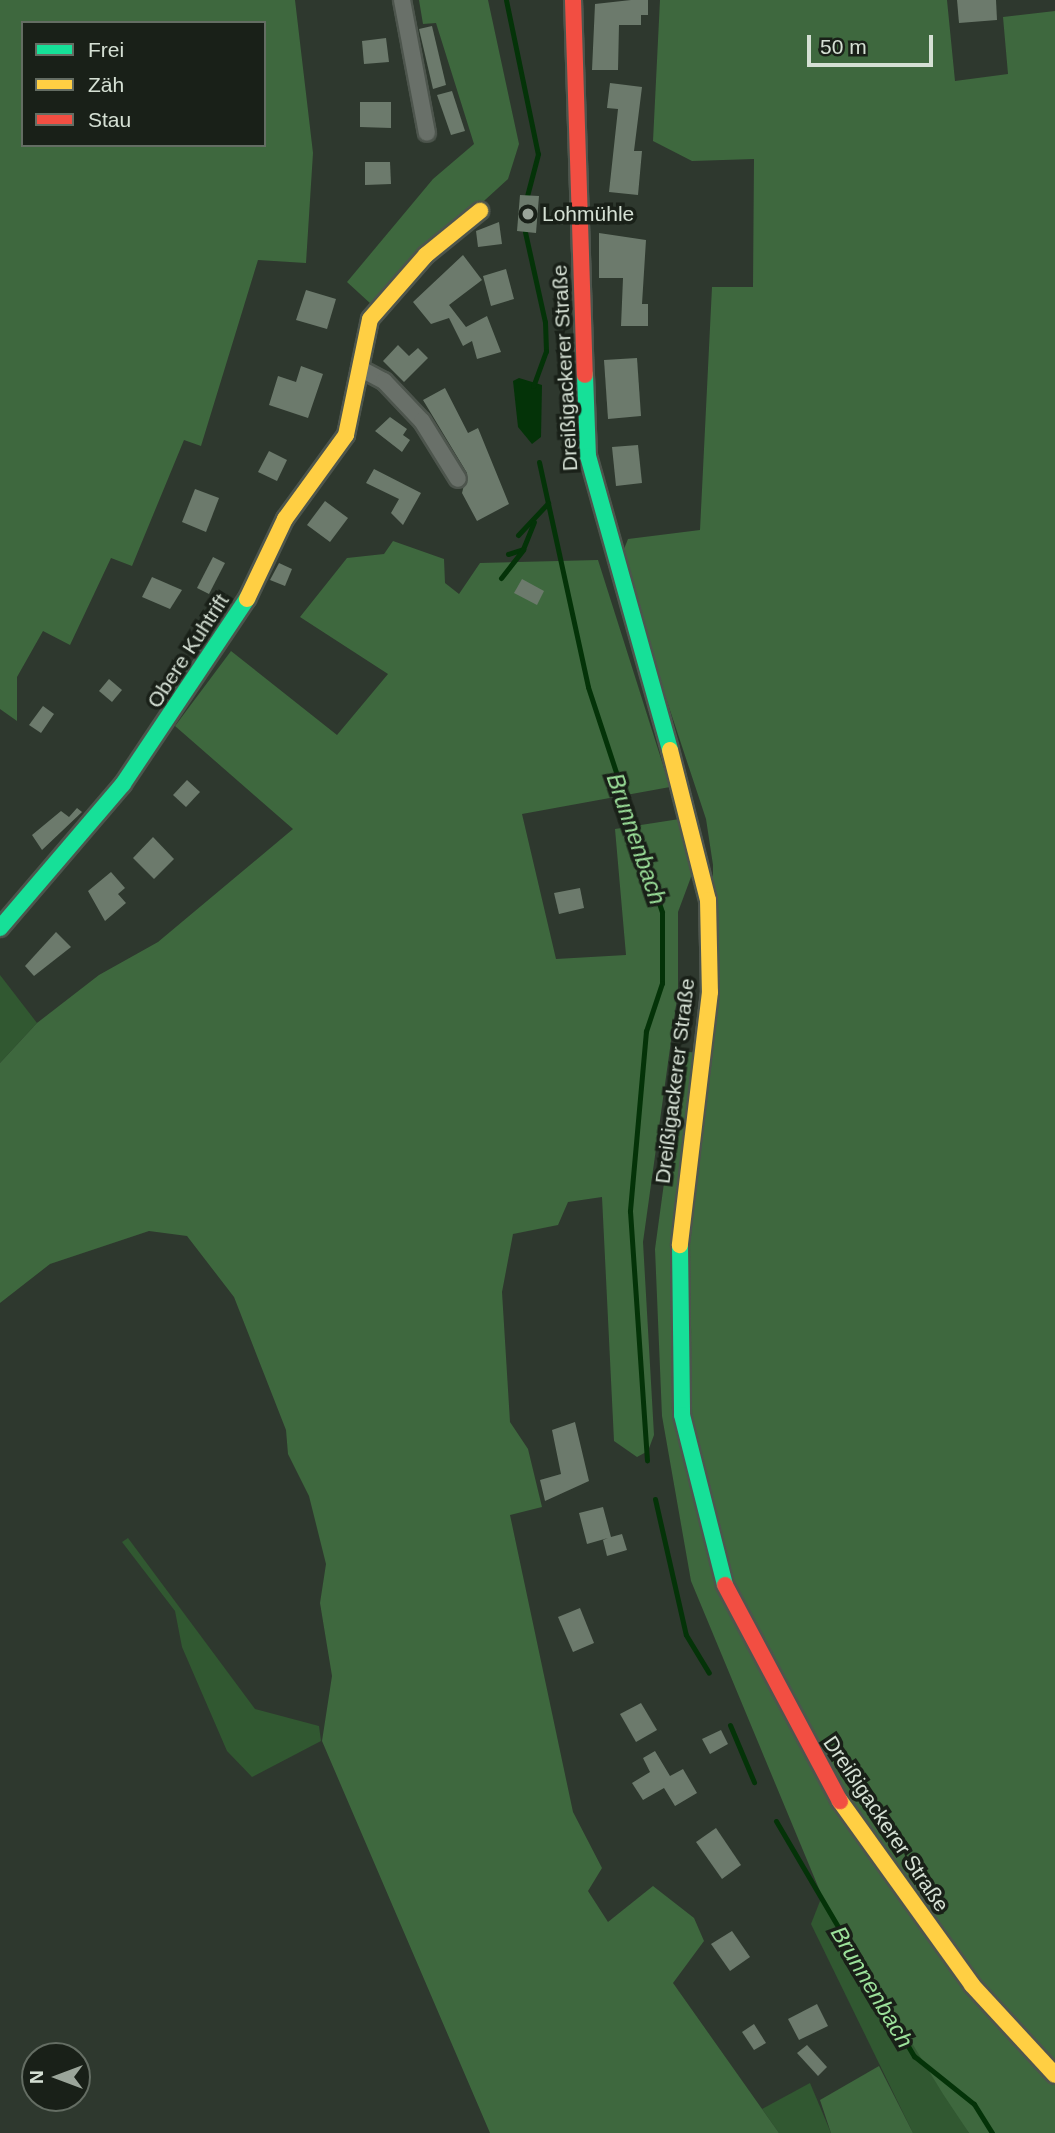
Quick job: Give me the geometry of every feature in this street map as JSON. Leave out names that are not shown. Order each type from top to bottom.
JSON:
[{"type":"street","points":[[402,0],[427,133]]},
{"type":"street","name":"Dreißigackerer Straße","points":[[573,0],[588,456],[617,578],[700,851],[710,992],[682,1200],[678,1380],[713,1550],[763,1669],[827,1783],[972,1985],[1055,2075]]},
{"type":"street","name":"Obere Kuhtrift","points":[[0,928],[123,784],[241,611],[285,519],[345,435],[363,370],[364,340],[375,311],[426,255],[480,211]]},
{"type":"street","points":[[363,370],[384,381],[422,421],[458,479]]},
{"type":"shaded area","points":[[0,0],[295,0],[313,153],[306,263],[258,260],[201,446],[184,440],[132,566],[111,558],[70,645],[43,631],[17,677],[17,721],[0,709]]},
{"type":"shaded area","points":[[419,0],[488,0],[519,144],[508,179],[371,304],[347,282],[433,179],[474,144],[436,23],[423,24]]},
{"type":"shaded area","points":[[660,0],[947,0],[955,81],[1008,74],[1003,17],[1055,11],[1055,2133],[969,2133],[943,2094],[822,1896],[691,1581],[662,1416],[655,1249],[682,1051],[712,1055],[713,865],[706,819],[620,559],[628,539],[700,530],[712,287],[753,287],[754,159],[692,161],[653,141]]},
{"type":"shaded area","points":[[519,378],[542,385],[541,437],[532,444],[518,427],[513,381]]},
{"type":"shaded area","points":[[393,541],[444,559],[445,583],[459,594],[480,563],[598,560],[670,787],[522,814],[556,959],[626,955],[615,829],[686,818],[694,869],[678,912],[678,991],[643,1242],[654,1435],[648,1451],[637,1457],[614,1441],[602,1197],[568,1202],[558,1225],[513,1234],[502,1292],[510,1422],[528,1449],[542,1507],[510,1515],[573,1812],[602,1868],[588,1891],[608,1922],[653,1886],[694,1918],[704,1941],[673,1983],[779,2133],[490,2133],[322,1741],[332,1676],[320,1603],[326,1564],[309,1496],[288,1454],[286,1430],[234,1297],[187,1236],[149,1231],[50,1264],[0,1303],[0,1063],[37,1023],[99,975],[158,942],[293,829],[175,726],[231,651],[337,735],[388,674],[300,617],[347,558],[384,554]]},
{"type":"shaded area","points":[[0,975],[37,1023],[0,1063]]},
{"type":"shaded area","points":[[128,1538],[255,1709],[319,1726],[321,1741],[252,1777],[227,1751],[182,1647],[175,1611],[122,1542]]},
{"type":"shaded area","points":[[822,1896],[872,1971],[969,2133],[913,2133],[811,1924]]},
{"type":"shaded area","points":[[879,2066],[913,2133],[831,2133],[820,2100]]},
{"type":"shaded area","points":[[810,2083],[831,2133],[779,2133],[762,2109]]},
{"type":"building","points":[[648,0],[648,15],[641,15],[641,25],[619,25],[618,70],[592,70],[595,4]]},
{"type":"building","points":[[957,0],[996,0],[997,20],[959,23]]},
{"type":"building","points":[[432,26],[446,85],[433,89],[419,29]]},
{"type":"building","points":[[386,38],[389,62],[364,64],[362,41]]},
{"type":"building","points":[[610,83],[642,87],[634,151],[642,151],[638,195],[609,192],[618,109],[607,108]]},
{"type":"building","points":[[452,91],[465,131],[451,135],[437,95]]},
{"type":"building","points":[[360,102],[391,102],[391,128],[360,127]]},
{"type":"building","points":[[365,162],[390,162],[391,184],[365,185]]},
{"type":"building","name":"Lohmühle","points":[[520,195],[539,196],[536,233],[517,231]]},
{"type":"building","points":[[499,222],[502,244],[478,247],[476,231]]},
{"type":"building","points":[[599,233],[646,240],[642,304],[648,304],[648,326],[621,326],[623,278],[599,278]]},
{"type":"building","points":[[463,255],[482,280],[449,305],[466,327],[487,316],[501,352],[477,359],[472,341],[463,346],[449,318],[431,324],[413,302]]},
{"type":"building","points":[[506,269],[514,299],[491,306],[483,276]]},
{"type":"building","points":[[306,290],[336,299],[327,329],[296,320]]},
{"type":"building","points":[[398,345],[409,356],[418,348],[428,358],[404,382],[383,361]]},
{"type":"building","points":[[637,358],[641,416],[608,419],[604,360]]},
{"type":"building","points":[[301,366],[323,374],[308,418],[269,405],[278,376],[296,382]]},
{"type":"building","points":[[445,388],[468,433],[478,428],[509,504],[477,521],[462,493],[467,473],[423,400]]},
{"type":"building","points":[[390,417],[407,429],[403,435],[410,440],[402,452],[375,431]]},
{"type":"building","points":[[638,445],[642,483],[616,486],[612,447]]},
{"type":"building","points":[[269,451],[287,460],[277,481],[258,472]]},
{"type":"building","points":[[374,469],[421,493],[403,525],[391,513],[399,499],[366,483]]},
{"type":"building","points":[[195,489],[219,498],[206,532],[182,522]]},
{"type":"building","points":[[325,501],[348,518],[330,542],[307,525]]},
{"type":"building","points":[[213,557],[225,563],[209,594],[197,588]]},
{"type":"building","points":[[279,563],[292,569],[285,586],[270,580]]},
{"type":"building","points":[[152,577],[182,590],[170,609],[142,597]]},
{"type":"building","points":[[522,579],[544,591],[537,605],[514,593]]},
{"type":"building","points":[[109,679],[122,690],[112,702],[99,691]]},
{"type":"building","points":[[43,706],[54,714],[41,733],[29,725]]},
{"type":"building","points":[[187,780],[200,792],[186,807],[173,795]]},
{"type":"building","points":[[77,808],[82,812],[42,850],[32,835],[61,811],[69,817]]},
{"type":"building","points":[[153,837],[174,859],[154,879],[133,858]]},
{"type":"building","points":[[111,872],[125,888],[118,894],[126,903],[105,921],[88,891]]},
{"type":"building","points":[[580,888],[584,908],[559,914],[554,893]]},
{"type":"building","points":[[56,932],[71,947],[34,976],[25,966]]},
{"type":"building","points":[[575,1422],[589,1481],[545,1501],[540,1480],[561,1474],[552,1430]]},
{"type":"building","points":[[603,1507],[611,1537],[622,1534],[627,1550],[607,1556],[603,1540],[608,1538],[587,1544],[579,1513]]},
{"type":"building","points":[[580,1608],[594,1643],[573,1652],[558,1617]]},
{"type":"building","points":[[641,1703],[657,1730],[636,1742],[620,1714]]},
{"type":"building","points":[[721,1730],[728,1744],[710,1754],[702,1739]]},
{"type":"building","points":[[655,1751],[670,1776],[683,1769],[697,1793],[675,1806],[664,1788],[643,1800],[632,1783],[650,1772],[643,1758]]},
{"type":"building","points":[[716,1828],[741,1865],[722,1879],[696,1842]]},
{"type":"building","points":[[732,1931],[750,1957],[730,1971],[711,1944]]},
{"type":"building","points":[[817,2004],[828,2026],[799,2040],[788,2019]]},
{"type":"building","points":[[754,2024],[766,2043],[754,2050],[742,2032]]},
{"type":"building","points":[[807,2045],[827,2067],[818,2076],[797,2053]]},
{"type":"waterway","name":"Brunnenbach","points":[[506,0],[538,154],[527,196]]},
{"type":"waterway","name":"Brunnenbach","points":[[525,232],[545,322],[546,351],[533,386]]},
{"type":"waterway","name":"Brunnenbach","points":[[539,462],[588,687],[662,912],[662,983],[646,1031],[630,1211],[647,1460]]},
{"type":"waterway","points":[[518,535],[548,503]]},
{"type":"waterway","points":[[508,554],[523,549],[534,522]]},
{"type":"waterway","points":[[501,578],[523,550]]},
{"type":"waterway","name":"Brunnenbach","points":[[655,1499],[686,1635],[709,1673]]},
{"type":"waterway","name":"Brunnenbach","points":[[730,1725],[754,1782]]},
{"type":"waterway","name":"Brunnenbach","points":[[776,1821],[914,2056],[974,2104],[992,2133]]},
{"type":"traffic: fast","points":[[585,375],[588,456],[670,750]]},
{"type":"traffic: fast","points":[[0,928],[123,784],[247,599]]},
{"type":"traffic: fast","points":[[680,1245],[682,1415],[725,1585]]},
{"type":"traffic: slow","points":[[247,599],[285,519],[346,435],[370,319],[426,255],[480,211]]},
{"type":"traffic: slow","points":[[670,750],[708,900],[710,992],[680,1245]]},
{"type":"traffic: slow","points":[[840,1801],[972,1985],[1055,2075]]},
{"type":"traffic: jam","points":[[573,0],[585,375]]},
{"type":"traffic: jam","points":[[725,1585],[840,1801]]},
{"type":"place","name":"Lohmühle","points":[[528,214]]}]
